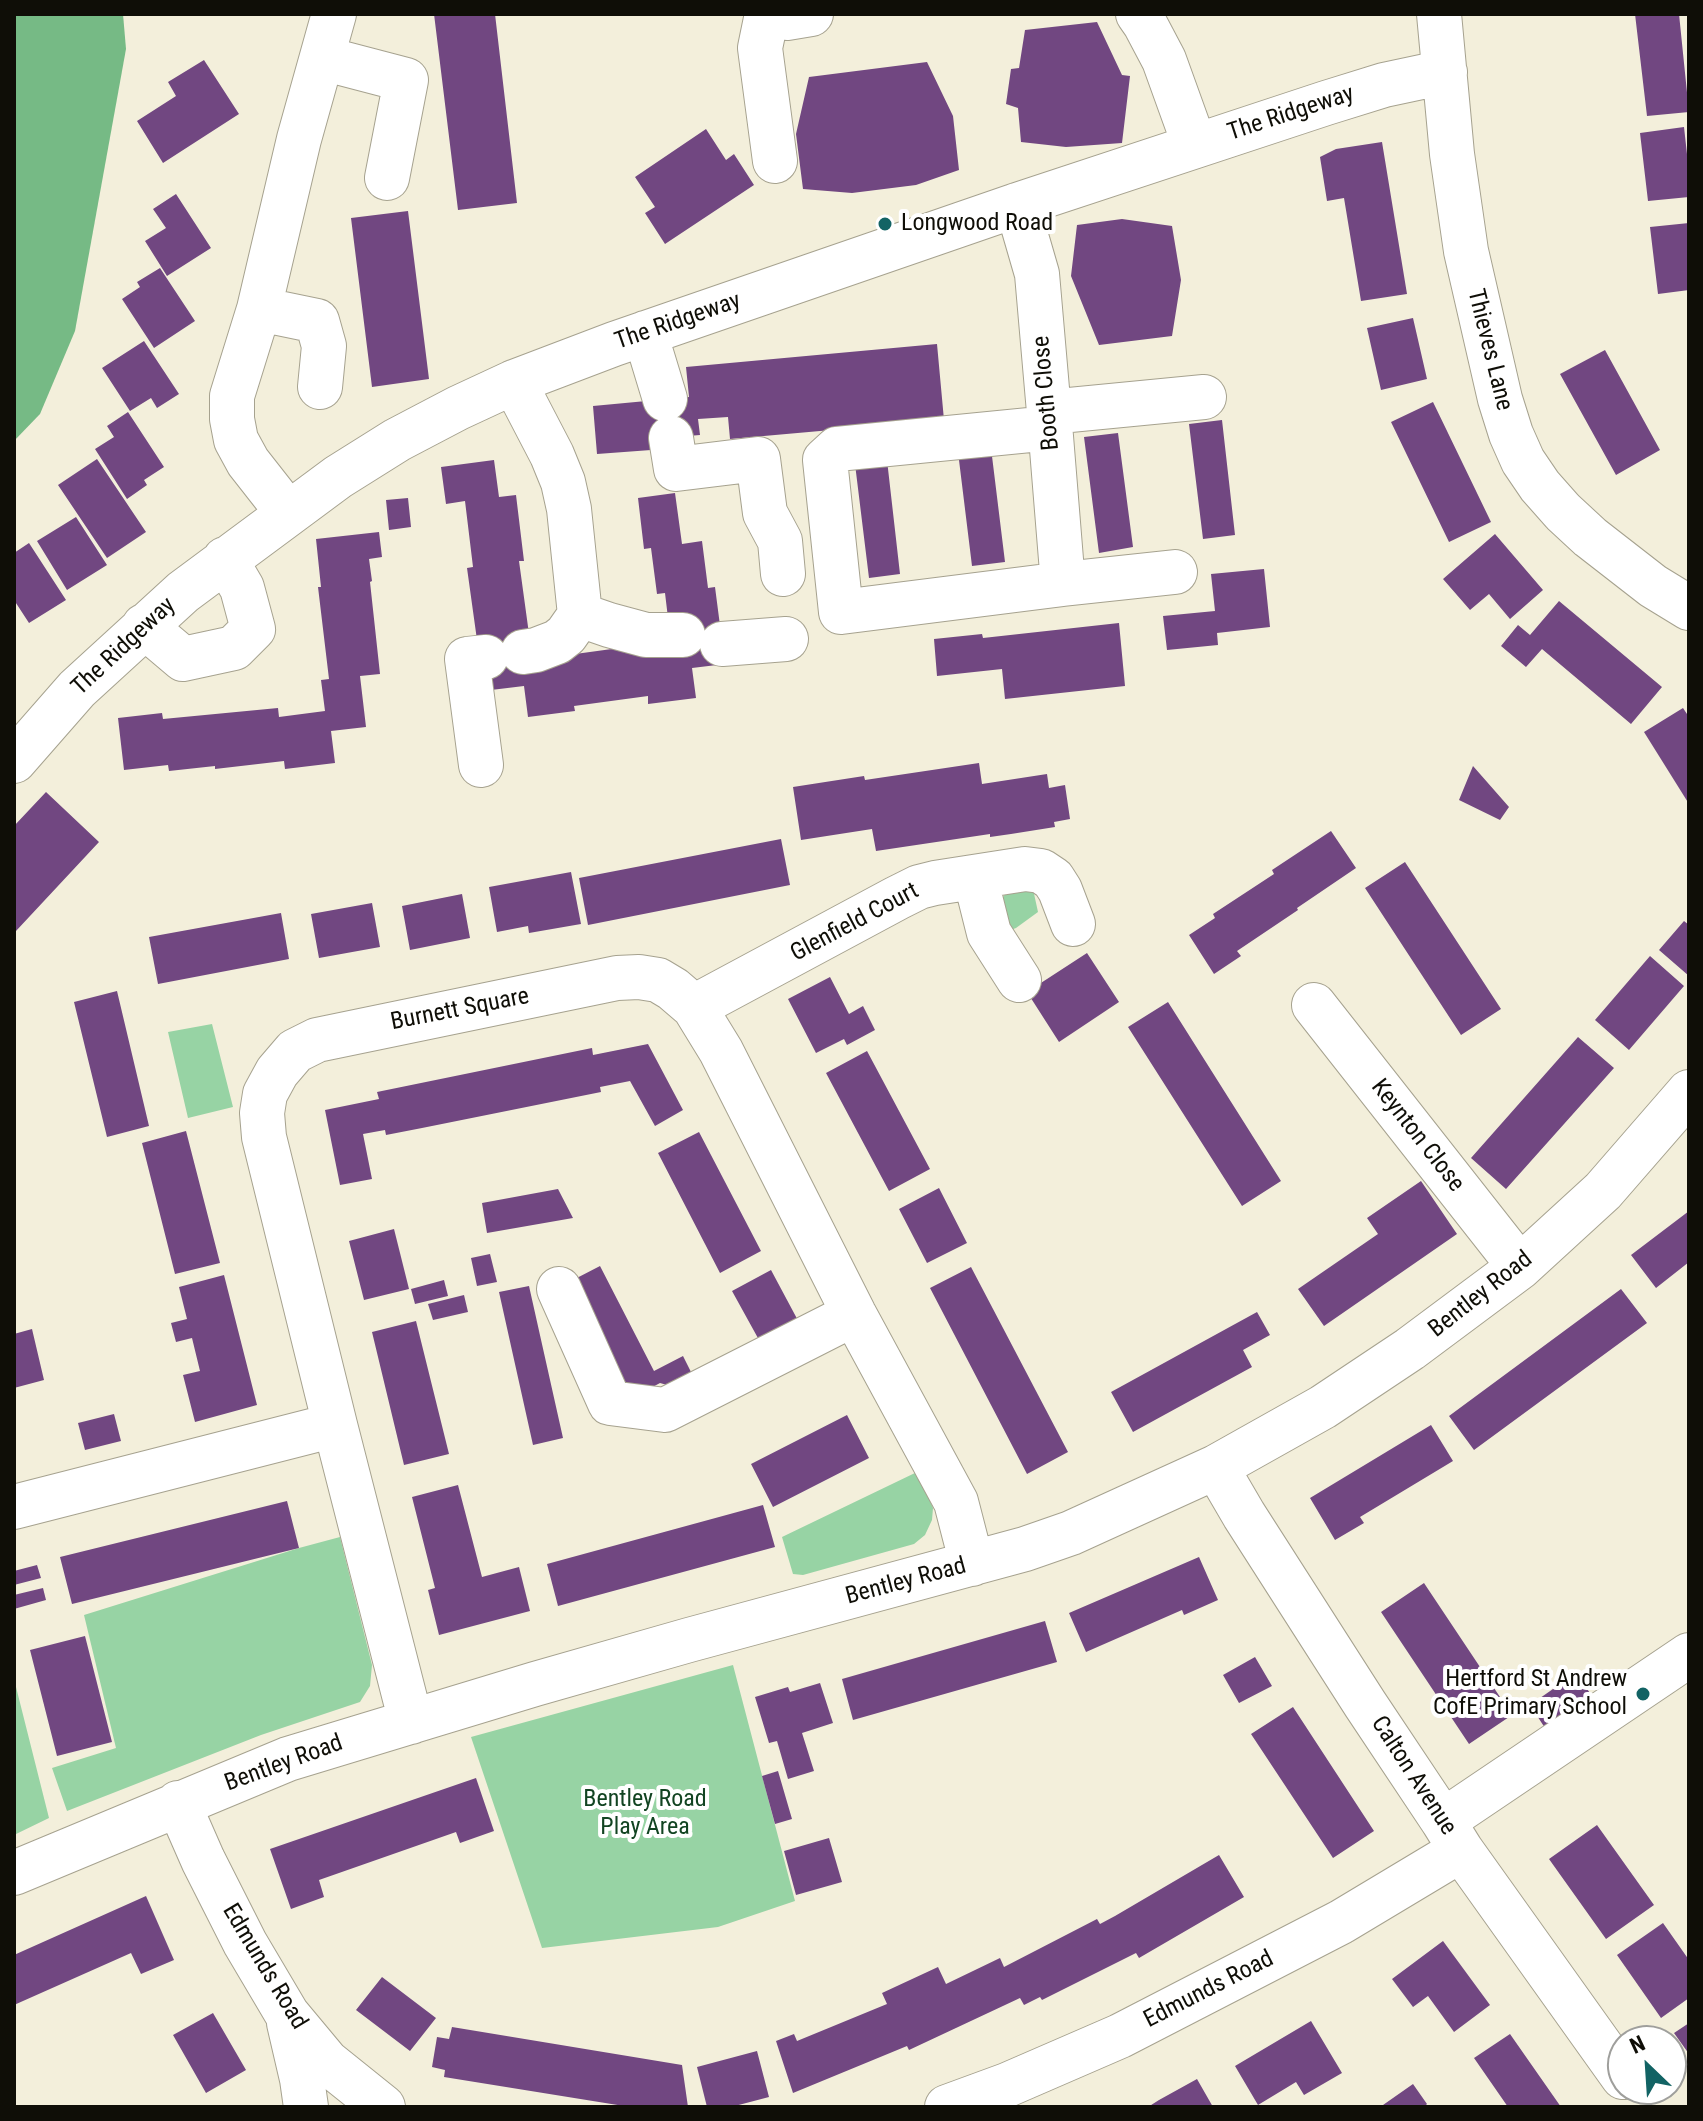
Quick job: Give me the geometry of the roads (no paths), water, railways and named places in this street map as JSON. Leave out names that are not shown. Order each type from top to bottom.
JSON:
[{"type":"street","points":[[288,513],[248,462],[236,440],[232,396],[259,309],[299,139],[334,14]]},
{"type":"street","points":[[775,161],[760,48],[769,14],[787,18],[811,14]]},
{"type":"street","points":[[1138,14],[1164,60],[1195,146]]},
{"type":"street","name":"Thieves Lane","points":[[1439,14],[1452,154],[1466,251],[1511,434],[1523,461],[1563,512],[1653,586],[1689,608]]},
{"type":"street","points":[[322,58],[406,80],[387,178]]},
{"type":"street","name":"The Ridgeway","points":[[14,761],[77,689],[183,592],[338,477],[397,440],[458,408],[514,382],[645,333],[1017,205],[1384,85],[1445,72]]},
{"type":"street","name":"Booth Close","points":[[1017,205],[1037,274],[1063,584]]},
{"type":"street","points":[[259,309],[317,321],[324,346],[320,387]]},
{"type":"street","points":[[645,333],[668,418],[676,469],[758,459],[765,513],[780,541],[783,574]]},
{"type":"street","points":[[481,765],[467,659],[536,650],[557,642],[580,615],[569,509],[563,482],[514,382]]},
{"type":"street","points":[[1175,572],[841,612],[825,460],[837,449],[1204,397]]},
{"type":"street","points":[[144,626],[183,659],[234,648],[253,629],[242,588],[225,559]]},
{"type":"street","points":[[580,615],[646,635],[702,640],[786,639]]},
{"type":"street","name":"Glenfield Court","points":[[694,1007],[919,887],[1025,869],[1041,871],[1053,879],[1060,890],[1073,924]]},
{"type":"street","points":[[975,877],[989,933],[1019,980]]},
{"type":"street","name":"Burnett Square","points":[[411,1722],[264,1137],[262,1113],[265,1094],[277,1072],[295,1051],[317,1040],[617,978],[658,980],[673,989],[694,1007],[721,1051],[854,1314],[956,1502],[972,1564]]},
{"type":"street","name":"Keynton Close","points":[[1314,1005],[1520,1267]]},
{"type":"street","name":"Bentley Road","points":[[14,1873],[288,1759],[689,1640],[1025,1549],[1071,1533],[1216,1467],[1323,1407],[1410,1349],[1520,1267],[1603,1191],[1689,1092]]},
{"type":"street","points":[[559,1289],[610,1403],[665,1410],[854,1314]]},
{"type":"street","points":[[14,1507],[335,1425]]},
{"type":"street","name":"Calton Avenue","points":[[1216,1467],[1452,1836],[1607,2054]]},
{"type":"street","name":"Edmunds Road","points":[[947,2107],[1007,2085],[1120,2036],[1341,1922],[1689,1655]]},
{"type":"street","name":"Edmunds Road","points":[[178,1803],[245,1943],[287,2014],[327,2062],[383,2107]]},
{"type":"street","points":[[287,2014],[306,2107]]},
{"type":"place","name":"Longwood Road","points":[[885,224]]},
{"type":"place","name":"Hertford St Andrew CofE Primary School","points":[[1643,1694]]},
{"type":"park label","name":"Bentley Road Play Area","points":[[645,1814]]}]
